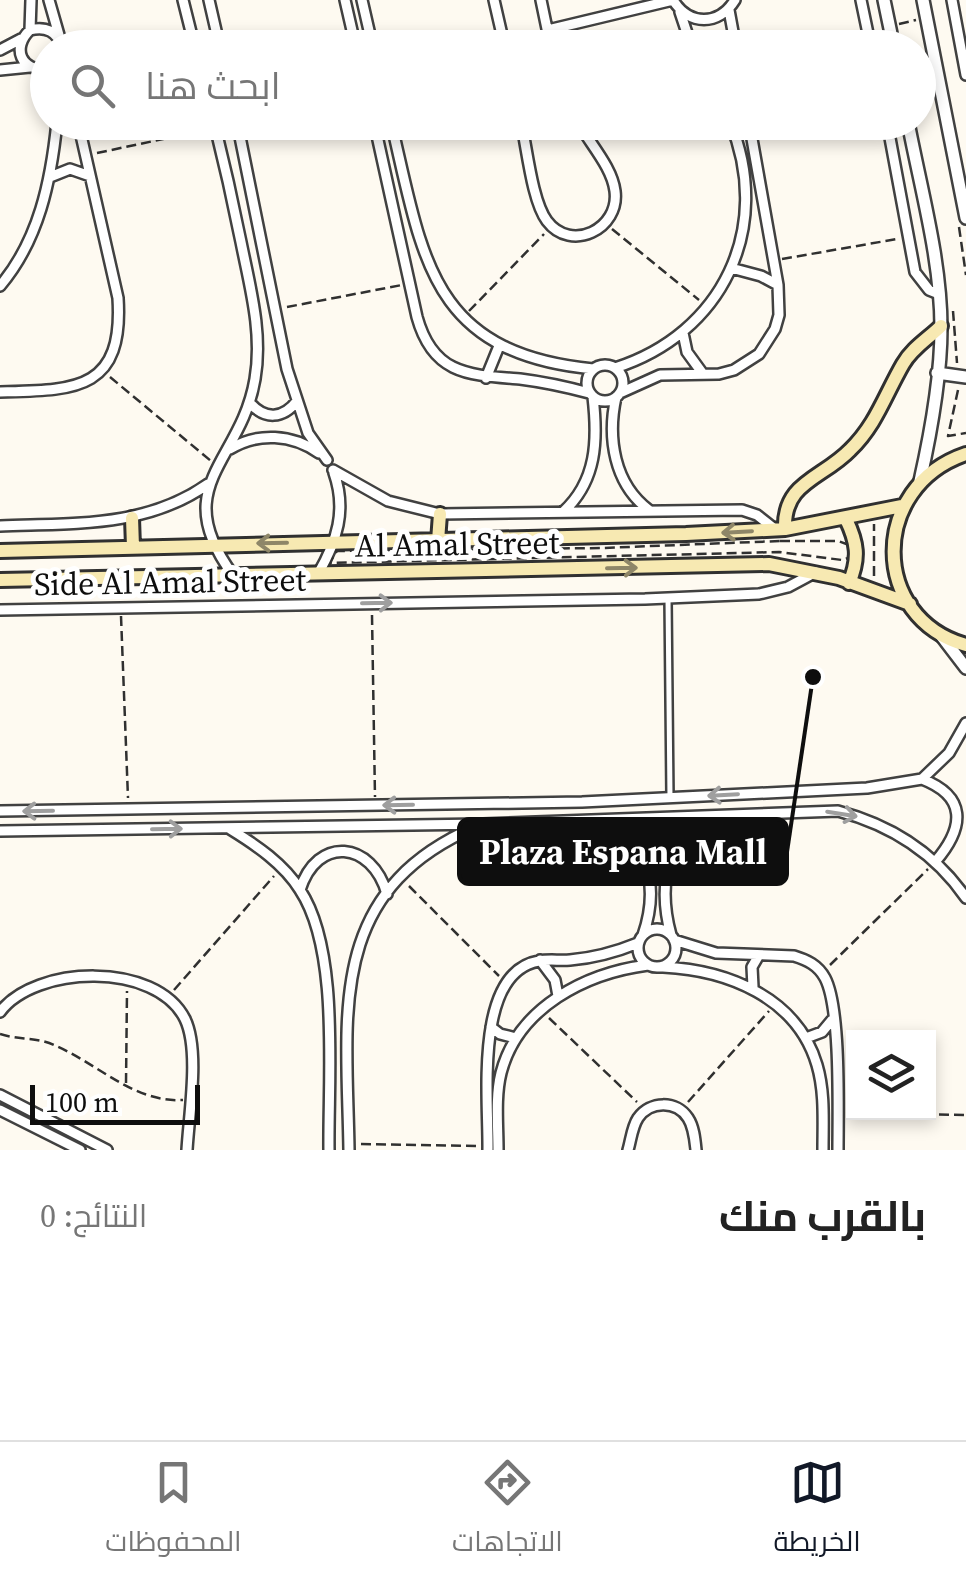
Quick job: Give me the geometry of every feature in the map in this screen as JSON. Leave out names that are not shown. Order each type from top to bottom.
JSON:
[{"type":"main road","points":[[780,530],[791,496],[857,442],[883,407],[904,362],[941,326]]},
{"type":"main road","points":[[966,454],[946,461],[920,481],[902,506],[894,534],[899,582],[910,604],[926,621],[966,645]]},
{"type":"main road","name":"Al Amal Street","points":[[0,551],[780,530],[902,506]]},
{"type":"main road","points":[[438,541],[440,514]]},
{"type":"main road","points":[[132,518],[133,547]]},
{"type":"main road","points":[[846,518],[856,539],[857,554],[850,583]]},
{"type":"main road","name":"Al Amal Street","points":[[0,580],[769,564],[816,572],[910,604]]},
{"type":"street","points":[[30,30],[31,0]]},
{"type":"street","points":[[48,0],[57,30]]},
{"type":"street","points":[[183,0],[190,30]]},
{"type":"street","points":[[209,0],[216,30]]},
{"type":"street","points":[[345,0],[352,30]]},
{"type":"street","points":[[362,0],[369,30]]},
{"type":"street","points":[[494,0],[501,30]]},
{"type":"street","points":[[542,0],[548,30],[675,3]]},
{"type":"street","points":[[675,3],[690,17],[704,20],[717,18],[735,0]]},
{"type":"street","points":[[850,0],[861,4],[867,30]]},
{"type":"street","points":[[884,0],[891,30]]},
{"type":"street","points":[[923,0],[929,30]]},
{"type":"street","points":[[952,0],[966,75]]},
{"type":"street","points":[[675,3],[685,30]]},
{"type":"street","points":[[729,10],[733,30]]},
{"type":"street","points":[[0,50],[30,30],[49,30]]},
{"type":"street","points":[[21,39],[20,55],[30,63]]},
{"type":"street","points":[[936,65],[966,220]]},
{"type":"street","points":[[0,70],[30,69]]},
{"type":"street","points":[[0,286],[29,240],[50,177],[55,140]]},
{"type":"street","points":[[0,392],[68,390],[101,369],[114,350],[120,327],[118,298],[82,140]]},
{"type":"street","points":[[219,140],[257,328],[256,378],[250,403],[217,466],[205,500],[205,517],[213,544],[234,575]]},
{"type":"street","points":[[241,140],[287,368],[308,432],[330,465],[341,503],[340,526],[318,574]]},
{"type":"street","points":[[378,140],[417,317],[430,348],[455,370],[486,378],[531,380],[605,402],[660,376],[734,370],[759,354],[775,330],[778,286],[752,140]]},
{"type":"street","points":[[395,140],[422,250],[431,273],[462,317],[499,346],[538,360],[593,370],[602,366],[615,368],[651,354],[683,333],[708,308],[731,268],[742,236],[744,168],[735,140]]},
{"type":"street","points":[[526,140],[540,207],[552,226],[561,232],[584,236],[606,224],[615,206],[614,183],[589,140]]},
{"type":"street","points":[[890,140],[915,272],[929,290],[939,294]]},
{"type":"street","points":[[912,140],[929,230],[941,326],[930,431],[920,481]]},
{"type":"street","points":[[224,162],[245,156]]},
{"type":"street","points":[[50,177],[70,169],[90,176]]},
{"type":"street","points":[[731,268],[751,272],[778,286]]},
{"type":"street","points":[[411,283],[431,273]]},
{"type":"street","points":[[683,333],[691,360],[704,374]]},
{"type":"street","points":[[486,378],[499,346]]},
{"type":"street","points":[[615,368],[622,377],[613,417],[617,465],[626,486],[649,510]]},
{"type":"street","points":[[563,512],[580,494],[591,472],[595,442],[591,395],[586,383],[593,370]]},
{"type":"street","points":[[937,373],[966,381]]},
{"type":"street","points":[[250,403],[268,416],[280,416],[297,402]]},
{"type":"street","points":[[225,452],[254,439],[285,438],[315,450],[330,465],[388,501],[440,514],[742,510],[780,530]]},
{"type":"street","name":"Side Al Amal Street","points":[[0,526],[132,518],[166,508],[210,482]]},
{"type":"street","name":"Side Al Amal Street","points":[[0,610],[668,598],[774,592],[802,582],[816,572]]},
{"type":"street","points":[[926,621],[953,648],[966,668]]},
{"type":"street","points":[[922,780],[949,753],[966,722]]},
{"type":"street","points":[[0,812],[670,798],[867,788],[922,780],[949,789],[965,812],[958,840],[935,862]]},
{"type":"street","points":[[104,810],[104,829]]},
{"type":"street","points":[[0,831],[483,824],[838,810],[890,830],[935,862],[966,898]]},
{"type":"street","points":[[663,966],[673,959],[673,938],[664,900],[667,865],[690,817]]},
{"type":"street","points":[[620,819],[639,844],[649,874],[651,904],[639,956],[648,965]]},
{"type":"street","points":[[349,1147],[350,978],[367,925],[401,878],[448,841],[483,824]]},
{"type":"street","points":[[228,828],[284,871],[300,890],[318,930],[326,974],[329,1150]]},
{"type":"street","points":[[300,890],[304,878],[321,859],[345,852],[369,860],[378,870],[387,894]]},
{"type":"street","points":[[491,1149],[491,1027],[494,1005],[505,982],[519,969],[540,960],[597,956],[660,929],[673,938],[716,953],[805,959],[822,973],[833,1019],[838,1150]]},
{"type":"street","points":[[753,987],[752,966],[759,956]]},
{"type":"street","points":[[540,960],[555,980],[558,996]]},
{"type":"street","points":[[491,1149],[499,1086],[516,1038],[558,996],[601,975],[648,965],[709,972],[753,987],[775,1004],[806,1038],[817,1065],[823,1096],[824,1150]]},
{"type":"street","points":[[0,1012],[26,988],[52,981],[127,980],[146,984],[168,997],[189,1028],[187,1150]]},
{"type":"street","points":[[806,1038],[822,1032],[833,1019]]},
{"type":"street","points":[[491,1027],[516,1038]]},
{"type":"street","points":[[0,1095],[107,1150]]},
{"type":"street","points":[[628,1150],[635,1124],[646,1110],[666,1105],[681,1110],[691,1123],[696,1150]]},
{"type":"street","points":[[0,1110],[79,1150]]},
{"type":"lane","points":[[668,598],[670,798]]},
{"type":"path","points":[[890,26],[927,18]]},
{"type":"path","points":[[85,155],[150,140]]},
{"type":"path","points":[[929,230],[966,220]]},
{"type":"path","points":[[606,224],[708,308]]},
{"type":"path","points":[[462,317],[552,226]]},
{"type":"path","points":[[774,260],[908,237]]},
{"type":"path","points":[[276,309],[411,283]]},
{"type":"path","points":[[101,369],[217,466]]},
{"type":"path","points":[[966,381],[959,386],[948,436],[966,434]]},
{"type":"path","points":[[874,513],[874,590]]},
{"type":"path","points":[[838,541],[849,545],[848,558],[779,552],[329,563],[336,551],[838,541]]},
{"type":"path","points":[[371,604],[375,805]]},
{"type":"path","points":[[121,608],[128,809]]},
{"type":"path","points":[[822,973],[935,862]]},
{"type":"path","points":[[168,997],[272,878],[284,871]]},
{"type":"path","points":[[401,878],[505,982]]},
{"type":"path","points":[[126,1084],[127,980]]},
{"type":"path","points":[[681,1110],[775,1004]]},
{"type":"path","points":[[542,1010],[646,1110]]},
{"type":"path","points":[[0,1034],[48,1042],[153,1098],[190,1100]]},
{"type":"path","points":[[838,1113],[966,1116]]},
{"type":"path","points":[[349,1147],[491,1149]]},
{"type":"place","name":"Plaza Espana Mall","points":[[813,677]]}]
